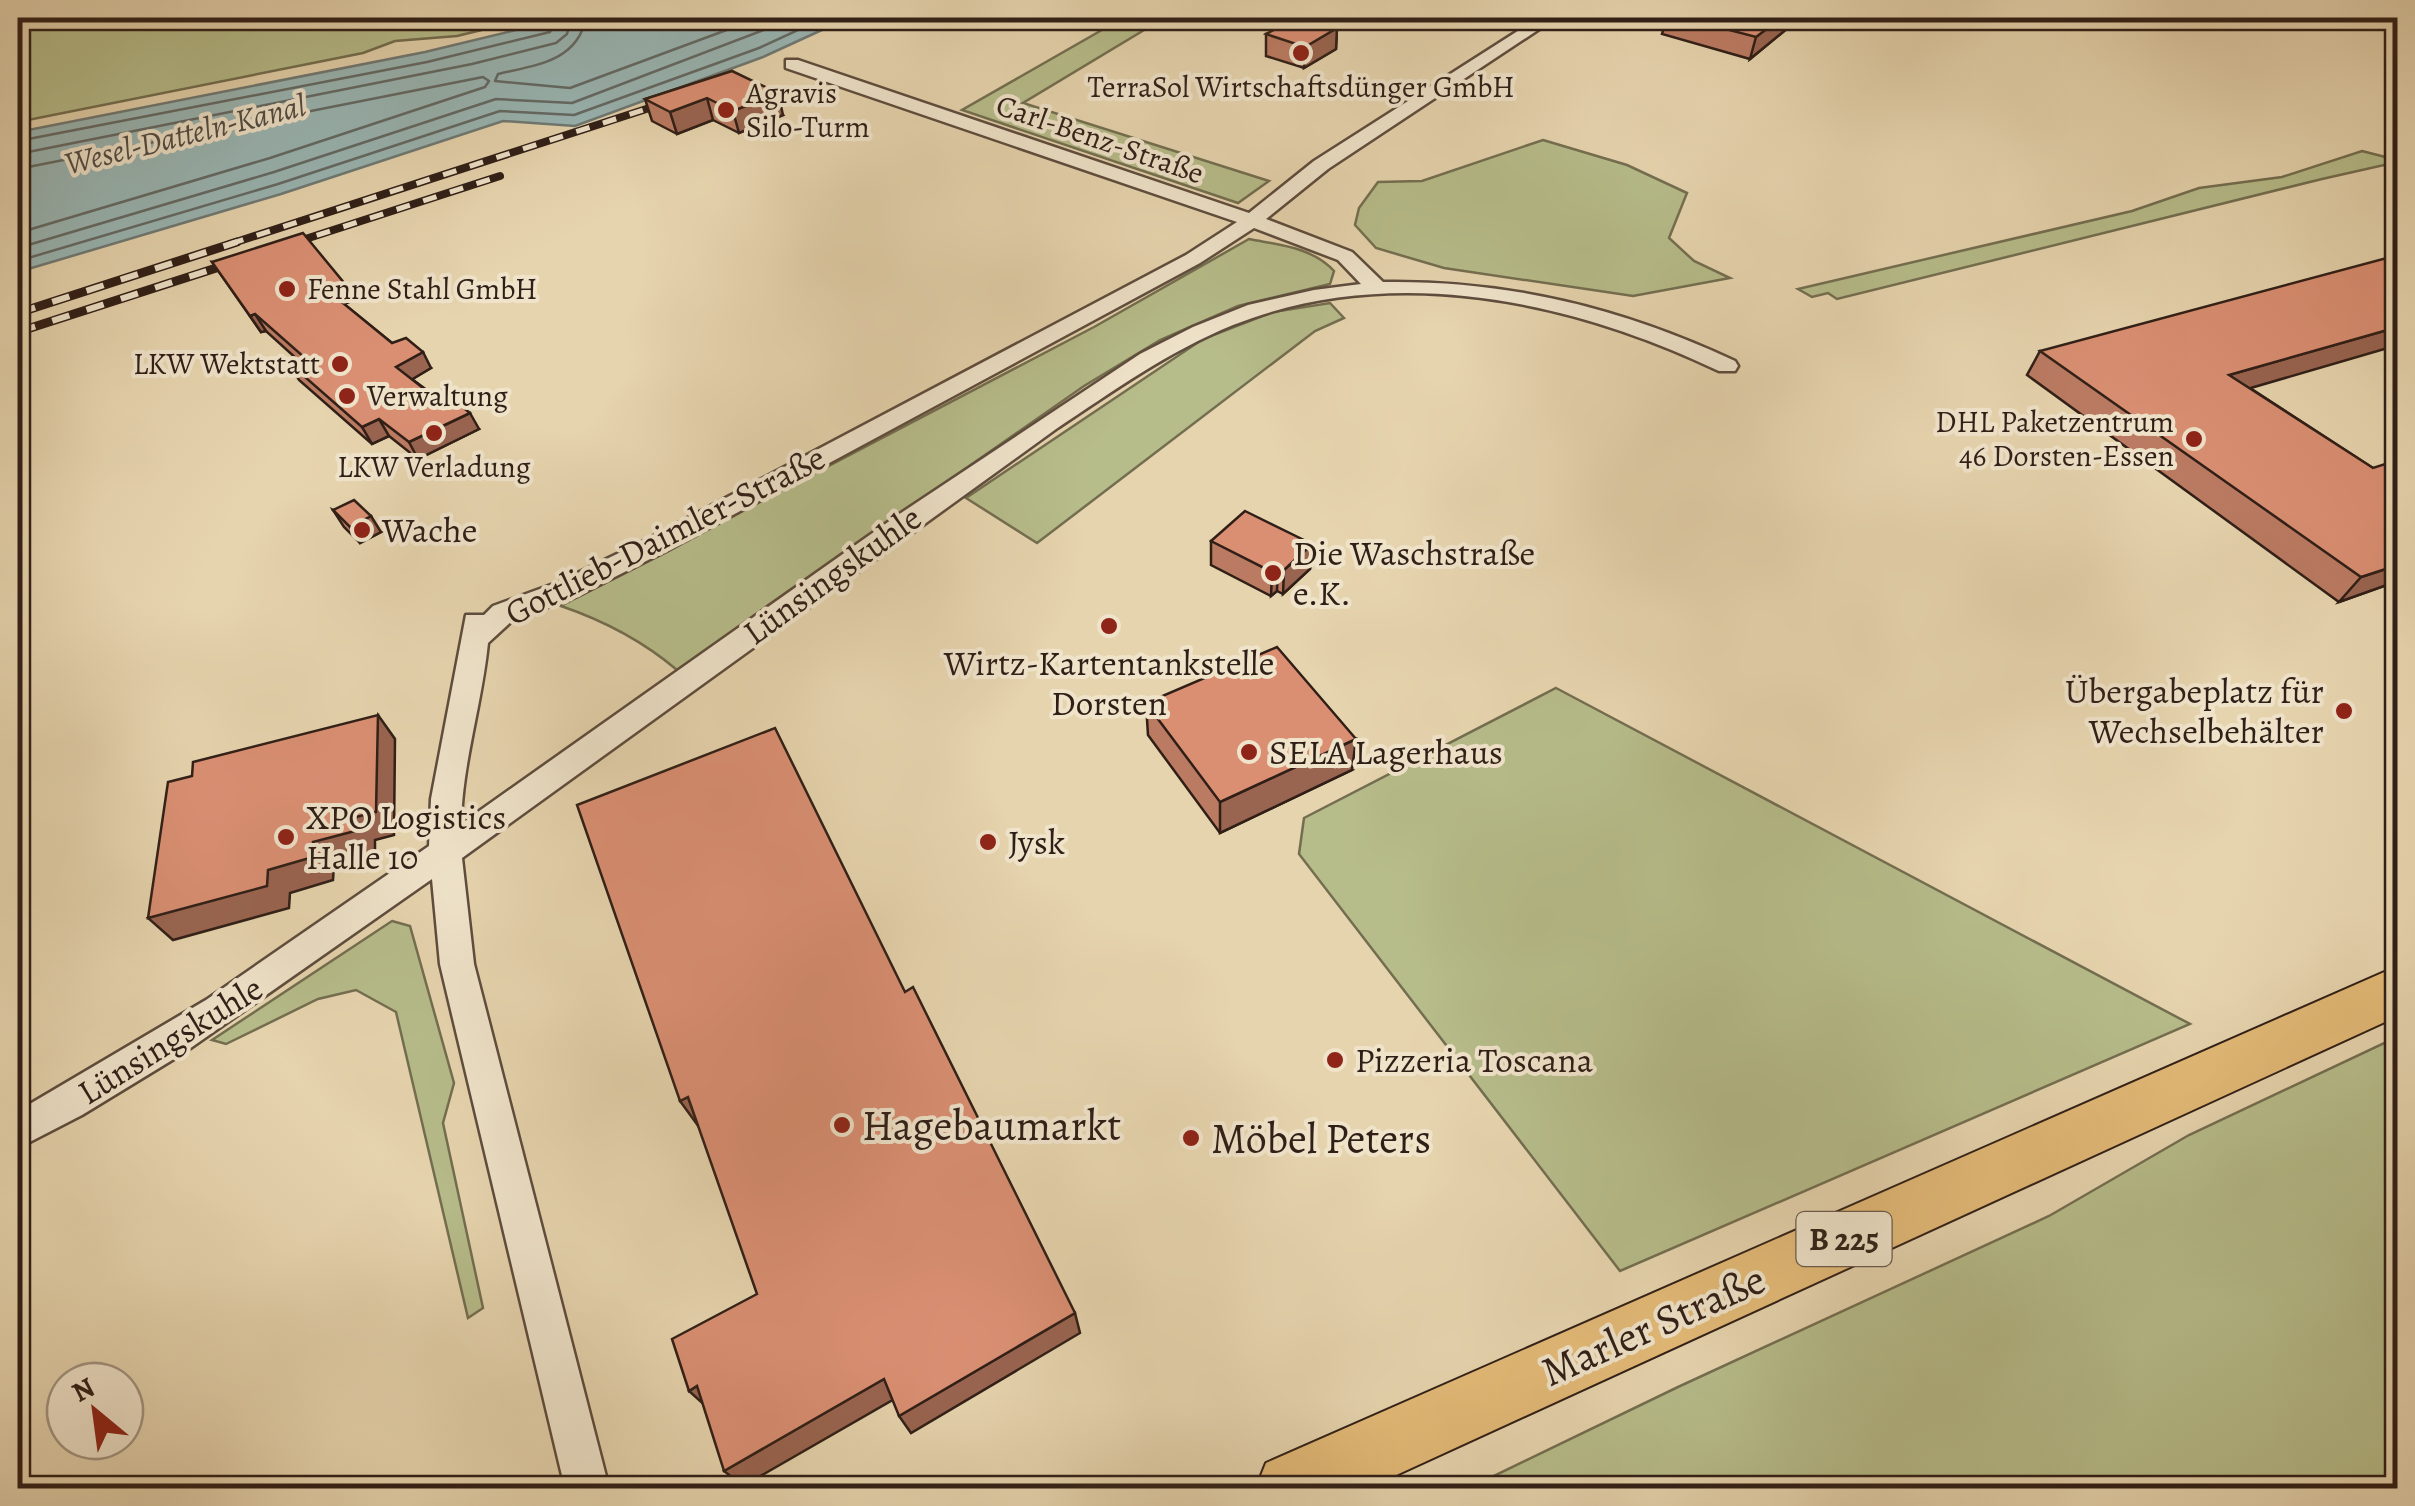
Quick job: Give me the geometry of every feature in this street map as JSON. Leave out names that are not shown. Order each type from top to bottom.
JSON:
[{"type":"main road","name":"Marler Straße","points":[[1291,1488],[2398,990]]},
{"type":"street","name":"Gottlieb-Daimler-Straße","points":[[586,1488],[456,964],[446,852],[446,798],[469,691],[476,624],[568,588],[656,545],[1193,259],[1252,221],[1320,165],[1548,18]]},
{"type":"street","name":"Carl-Benz-Straße","points":[[792,64],[1345,256],[1378,289]]},
{"type":"street","name":"Lünsingskuhle","points":[[18,1130],[176,1041],[934,502],[1146,359],[1210,326],[1260,308],[1311,297],[1378,289],[1467,291],[1567,306],[1654,330],[1727,366]]},
{"type":"green space","points":[[18,18],[531,18],[457,36],[395,41],[363,53],[18,122]]},
{"type":"green space","points":[[1123,18],[1164,18],[1023,103],[1269,181],[1238,203],[962,110]]},
{"type":"green space","points":[[1543,140],[1627,165],[1687,193],[1669,238],[1694,261],[1730,278],[1633,296],[1444,268],[1376,248],[1355,225],[1359,208],[1378,182],[1422,181]]},
{"type":"green space","points":[[2362,151],[2397,160],[2397,168],[2384,165],[2322,179],[1837,299],[1828,293],[1812,297],[1798,289],[2132,211],[2199,188],[2282,177]]},
{"type":"green space","points":[[1249,239],[1295,248],[1316,257],[1334,271],[1330,284],[1238,306],[1160,340],[1084,386],[677,670],[622,633],[561,606],[1094,327]]},
{"type":"green space","points":[[1330,303],[1344,318],[1315,331],[1037,543],[966,498],[1203,339],[1273,312]]},
{"type":"green space","points":[[1556,688],[2190,1024],[1620,1271],[1299,854],[1304,818]]},
{"type":"green space","points":[[392,921],[410,926],[454,1083],[443,1123],[483,1308],[468,1318],[396,1012],[356,990],[318,999],[226,1044],[212,1040]]},
{"type":"green space","points":[[2397,1037],[2397,1488],[1469,1488],[2049,1216],[2189,1135]]},
{"type":"water","name":"Wesel-Datteln-Kanal","points":[[566,18],[848,18],[763,57],[575,126],[503,121],[281,194],[18,272],[18,132],[425,52]]},
{"type":"building","points":[[1297,18],[1337,28],[1305,47],[1266,34]]},
{"type":"building","points":[[1683,18],[1781,18],[1756,37]]},
{"type":"building","points":[[732,71],[778,93],[733,111],[707,98],[670,112],[645,99]]},
{"type":"building","points":[[303,233],[345,284],[327,290],[392,343],[406,338],[423,352],[396,367],[432,395],[442,391],[470,413],[409,442],[379,419],[362,427],[289,363],[304,357],[255,314],[250,316],[212,262]]},
{"type":"building","name":"DHL Paketzentrum 46 Dorsten-Essen","points":[[2398,255],[2398,327],[2229,375],[2373,468],[2398,460],[2398,565],[2361,577],[2040,351]]},
{"type":"building","points":[[354,500],[371,516],[350,527],[333,510]]},
{"type":"building","points":[[1245,511],[1312,544],[1284,570],[1278,566],[1272,572],[1211,541]]},
{"type":"building","name":"SELA Lagerhaus","points":[[1277,647],[1356,739],[1220,802],[1146,703]]},
{"type":"building","name":"XPO Logistics Halle 10","points":[[378,715],[376,812],[356,817],[355,831],[313,842],[313,857],[268,870],[267,886],[148,918],[168,782],[192,776],[193,762]]},
{"type":"building","name":"Hagebaumarkt","points":[[775,728],[905,992],[913,987],[1075,1313],[899,1416],[884,1379],[724,1471],[697,1386],[689,1391],[672,1339],[757,1294],[688,1097],[680,1101],[577,805]]},
{"type":"railway","points":[[230,244],[674,100]]},
{"type":"railway","points":[[290,244],[500,176]]},
{"type":"railway","points":[[18,313],[237,242]]},
{"type":"railway","points":[[279,248],[298,242]]},
{"type":"railway","points":[[18,332],[241,260]]},
{"type":"place","name":"TerraSol Wirtschaftsdünger GmbH","points":[[1301,53]]},
{"type":"place","name":"Agravis Silo-Turm","points":[[726,110]]},
{"type":"place","name":"Fenne Stahl GmbH","points":[[287,289]]},
{"type":"place","name":"LKW Wektstatt","points":[[340,364]]},
{"type":"place","name":"Verwaltung","points":[[347,396]]},
{"type":"place","name":"LKW Verladung","points":[[434,433]]},
{"type":"place","name":"DHL Paketzentrum 46 Dorsten-Essen","points":[[2194,439]]},
{"type":"place","name":"Wache","points":[[362,530]]},
{"type":"place","name":"Die Waschstraße e.K.","points":[[1273,573]]},
{"type":"place","name":"Wirtz-Kartentankstelle Dorsten","points":[[1109,626]]},
{"type":"place","name":"Übergabeplatz für Wechselbehälter","points":[[2344,711]]},
{"type":"place","name":"SELA Lagerhaus","points":[[1249,752]]},
{"type":"place","name":"XPO Logistics Halle 10","points":[[286,837]]},
{"type":"place","name":"Jysk","points":[[988,842]]},
{"type":"place","name":"Pizzeria Toscana","points":[[1335,1060]]},
{"type":"place","name":"Hagebaumarkt","points":[[842,1125]]},
{"type":"place","name":"Möbel Peters","points":[[1191,1138]]}]
